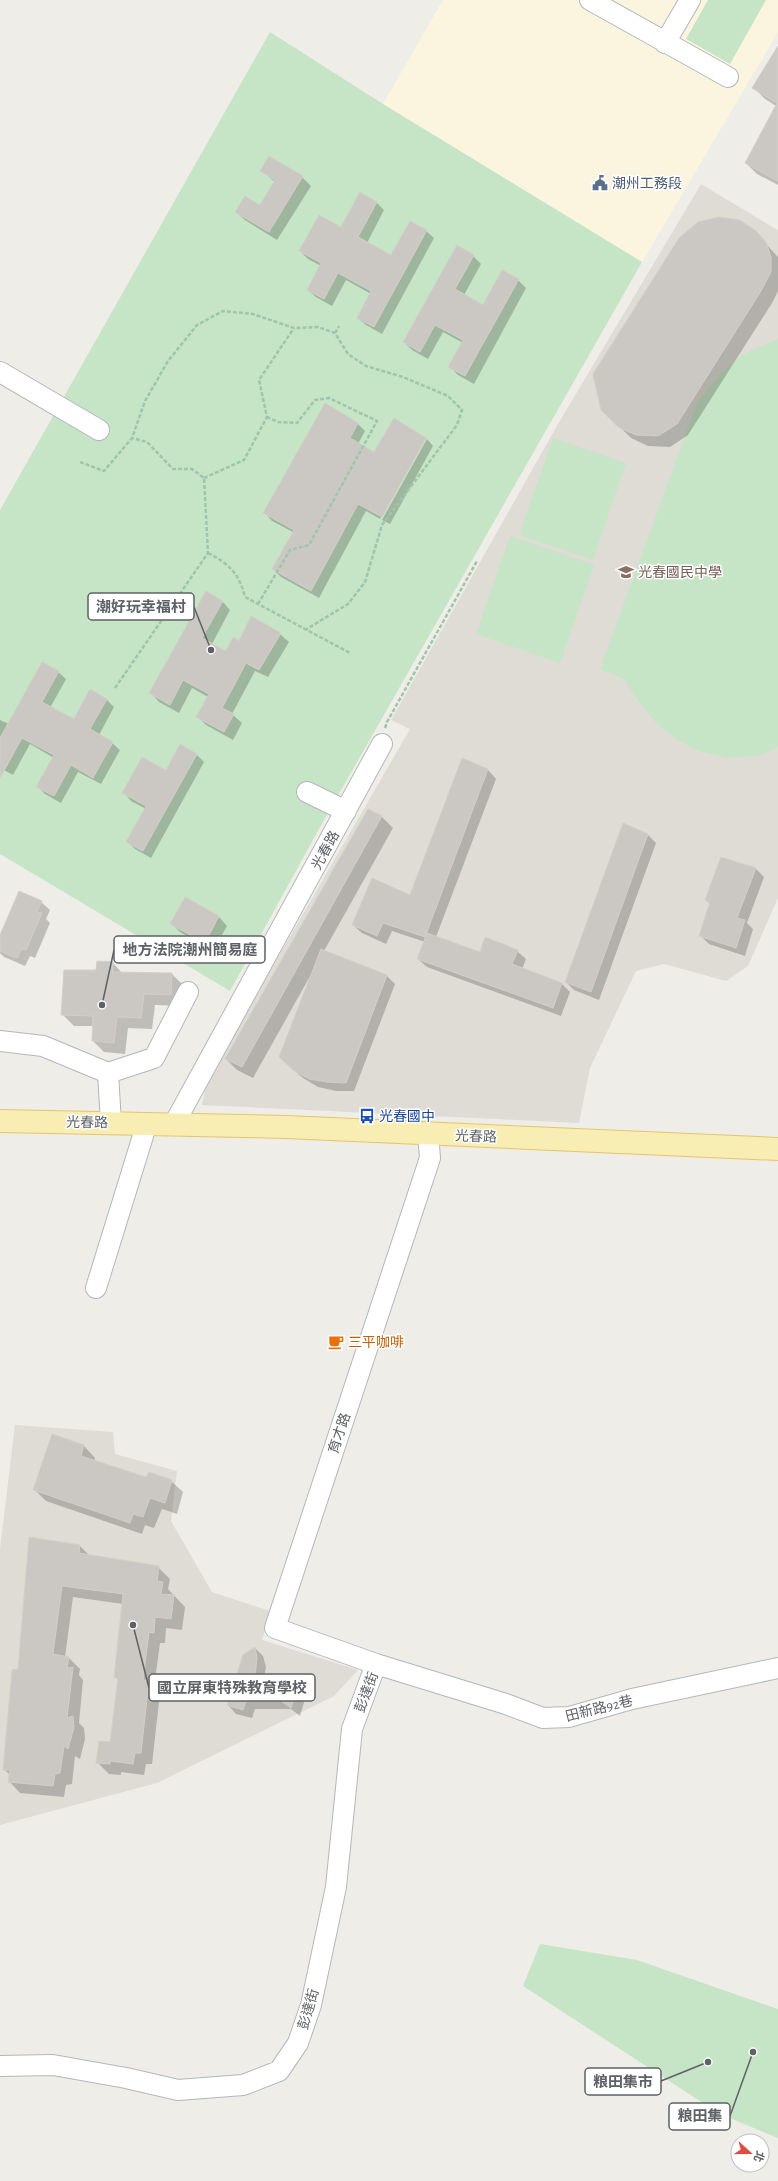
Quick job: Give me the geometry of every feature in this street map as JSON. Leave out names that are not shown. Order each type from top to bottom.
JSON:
[{"type":"main road","name":"光春路","points":[[0,1121],[147,1123],[778,1149]]},
{"type":"street","points":[[590,0],[728,77]]},
{"type":"street","points":[[665,43],[690,0]]},
{"type":"street","points":[[0,372],[99,430]]},
{"type":"street","name":"光春路","points":[[174,1124],[382,744]]},
{"type":"street","points":[[307,792],[346,811]]},
{"type":"street","points":[[0,1040],[43,1046],[108,1073],[154,1058],[188,992]]},
{"type":"street","points":[[108,1073],[110,1122]]},
{"type":"street","points":[[96,1288],[147,1123]]},
{"type":"street","name":"育才路","points":[[376,1664],[275,1628],[430,1158],[428,1134]]},
{"type":"street","name":"田新路92巷","points":[[376,1664],[506,1704],[543,1718],[569,1717],[632,1699],[778,1668]]},
{"type":"street","name":"彭達街","points":[[0,2066],[53,2065],[126,2078],[178,2090],[243,2085],[279,2071],[298,2043],[311,2005],[336,1887],[352,1729],[376,1664]]},
{"type":"path","points":[[80,462],[104,471],[132,438],[145,401],[168,361],[197,325],[223,311],[253,314],[294,328],[318,327],[335,333],[348,354],[366,366],[403,377],[448,396],[462,410],[457,425],[382,525],[365,582],[348,604],[305,630]]},
{"type":"path","points":[[335,333],[340,326]]},
{"type":"path","points":[[204,478],[244,460],[267,417],[259,380],[294,328]]},
{"type":"path","points":[[258,604],[290,550],[309,545],[377,421],[329,398],[315,400],[297,423],[278,422],[267,417]]},
{"type":"path","points":[[132,438],[147,442],[174,469],[192,469],[204,478]]},
{"type":"path","points":[[115,688],[208,553],[204,478]]},
{"type":"path","points":[[208,553],[226,562],[242,583],[245,597],[350,653]]},
{"type":"path","points":[[382,744],[386,722],[477,561]]},
{"type":"shaded area","name":"潮州工務段","points":[[443,0],[778,0],[778,32],[642,262],[383,104]]},
{"type":"shaded area","name":"光春國民中學","points":[[701,184],[778,230],[778,898],[748,966],[726,981],[664,964],[636,971],[590,1068],[579,1123],[202,1105],[207,1080],[410,729],[391,720],[558,424]]},
{"type":"shaded area","points":[[15,1425],[113,1432],[115,1454],[177,1471],[171,1521],[212,1592],[270,1611],[262,1640],[358,1670],[334,1696],[157,1783],[0,1825],[0,1549]]},
{"type":"green space","points":[[708,0],[766,0],[730,64],[686,39]]},
{"type":"green space","points":[[270,32],[383,104],[642,262],[320,827],[230,991],[0,854],[0,510]]},
{"type":"green space","points":[[778,339],[778,747],[762,755],[729,758],[699,751],[679,741],[658,725],[638,701],[624,679],[600,669],[697,403],[722,372],[744,354]]},
{"type":"green space","points":[[553,438],[626,463],[593,560],[519,535]]},
{"type":"green space","points":[[510,536],[594,565],[560,663],[476,634]]},
{"type":"green space","points":[[540,1944],[637,1960],[778,2009],[778,2138],[770,2135],[770,2133],[766,2133],[720,2114],[523,1986]]},
{"type":"building","points":[[778,46],[778,181],[745,163],[777,103],[752,88]]},
{"type":"building","points":[[269,156],[303,176],[269,232],[235,212],[245,196],[260,205],[275,180],[260,171]]},
{"type":"building","points":[[360,192],[377,202],[358,237],[391,255],[410,221],[427,230],[374,327],[357,318],[371,291],[338,273],[324,299],[307,290],[321,263],[299,251],[319,215],[341,227]]},
{"type":"building","points":[[719,217],[740,220],[756,231],[766,242],[771,257],[771,272],[761,291],[677,424],[658,436],[636,435],[618,427],[601,410],[593,374],[679,238],[698,222]]},
{"type":"building","points":[[457,245],[474,255],[455,289],[483,305],[502,270],[519,279],[465,376],[448,367],[463,340],[435,325],[420,352],[403,342]]},
{"type":"building","points":[[325,403],[358,423],[350,438],[374,452],[394,418],[426,438],[382,517],[358,504],[311,591],[272,569],[294,530],[263,513]]},
{"type":"building","points":[[206,591],[223,601],[202,638],[226,651],[233,637],[239,641],[251,616],[281,633],[259,670],[246,663],[222,708],[234,714],[224,732],[196,717],[209,694],[183,680],[170,705],[149,693]]},
{"type":"building","points":[[42,662],[59,671],[42,702],[74,719],[90,689],[107,699],[90,729],[113,742],[93,778],[71,765],[54,796],[36,787],[54,755],[22,738],[0,778],[0,738]]},
{"type":"building","points":[[180,744],[197,754],[143,851],[126,842],[146,806],[122,793],[142,757],[166,770]]},
{"type":"building","points":[[462,758],[488,769],[425,937],[383,923],[377,936],[352,925],[372,878],[410,895]]},
{"type":"building","points":[[368,809],[382,816],[242,1067],[225,1059]]},
{"type":"building","points":[[623,823],[648,834],[591,992],[565,982]]},
{"type":"building","points":[[721,857],[756,868],[737,918],[745,920],[736,948],[699,936],[710,902],[705,900]]},
{"type":"building","points":[[19,891],[42,901],[37,912],[42,913],[26,950],[21,949],[17,958],[0,951],[0,935]]},
{"type":"building","points":[[185,897],[219,916],[205,943],[170,924]]},
{"type":"building","points":[[427,933],[480,952],[485,937],[518,950],[512,964],[562,983],[553,1008],[417,959]]},
{"type":"building","points":[[321,949],[387,975],[346,1083],[309,1079],[293,1070],[279,1057]]},
{"type":"building","points":[[97,961],[113,962],[113,972],[172,973],[171,995],[144,994],[141,1018],[117,1017],[114,1043],[92,1041],[93,1016],[61,1015],[64,970],[96,970]]},
{"type":"building","points":[[52,1434],[84,1445],[81,1456],[146,1477],[149,1472],[172,1480],[165,1503],[150,1498],[143,1517],[133,1514],[130,1523],[33,1490]]},
{"type":"building","points":[[29,1537],[80,1545],[79,1553],[159,1566],[157,1581],[163,1582],[161,1594],[174,1595],[171,1619],[155,1617],[154,1633],[149,1632],[143,1680],[149,1681],[141,1753],[135,1753],[133,1764],[110,1761],[110,1764],[96,1763],[99,1741],[110,1742],[118,1678],[114,1678],[123,1594],[62,1586],[53,1654],[69,1657],[67,1668],[73,1667],[67,1718],[73,1716],[74,1727],[68,1749],[64,1746],[60,1773],[55,1774],[53,1786],[8,1782],[10,1770],[3,1770],[12,1670],[18,1669]]},
{"type":"building","points":[[255,1647],[257,1658],[255,1675],[299,1682],[291,1708],[281,1701],[246,1701],[243,1710],[227,1705],[243,1655]]},
{"type":"place","name":"潮州工務段","points":[[600,183]]},
{"type":"place","name":"光春國民中學","points":[[626,572]]},
{"type":"place","name":"潮好玩幸福村","points":[[211,650]]},
{"type":"place","name":"地方法院潮州簡易庭","points":[[102,1005]]},
{"type":"place","name":"光春國中","points":[[367,1116]]},
{"type":"place","name":"三平咖啡","points":[[336,1342]]},
{"type":"place","name":"國立屏東特殊教育學校","points":[[133,1625]]},
{"type":"place","name":"粮田集","points":[[753,2052]]},
{"type":"place","name":"粮田集市","points":[[708,2062]]}]
